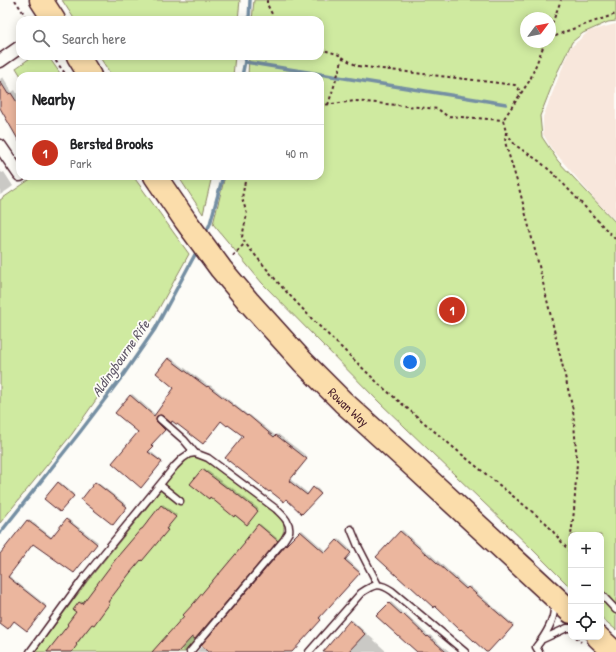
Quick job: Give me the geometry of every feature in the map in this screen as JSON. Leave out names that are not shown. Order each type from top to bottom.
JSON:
[{"type":"highway","points":[[41,0],[51,16]]},
{"type":"highway","points":[[80,60],[88,72]]},
{"type":"highway","name":"Rowan Way","points":[[159,180],[185,220],[224,260],[248,301],[303,362],[343,402],[568,609]]},
{"type":"highway","points":[[601,640],[614,652]]},
{"type":"street","points":[[0,61],[16,50]]},
{"type":"street","points":[[0,146],[16,169]]},
{"type":"lane","points":[[160,419],[195,453],[208,458],[276,509],[285,517],[288,524],[289,532],[284,540],[190,652]]},
{"type":"lane","points":[[30,652],[83,579],[175,466],[189,454],[195,453]]},
{"type":"lane","points":[[160,485],[180,501]]},
{"type":"lane","points":[[350,529],[378,585]]},
{"type":"lane","points":[[309,652],[361,593],[370,587],[378,585],[384,586],[392,591],[464,652]]},
{"type":"lane","points":[[531,652],[538,649],[553,616],[554,607],[549,591]]},
{"type":"lane","points":[[604,597],[616,610]]},
{"type":"lane","points":[[542,639],[568,628]]},
{"type":"path","points":[[15,0],[25,16]]},
{"type":"path","points":[[267,0],[267,4],[273,16]]},
{"type":"path","points":[[556,13],[561,0]]},
{"type":"path","points":[[556,36],[616,14]]},
{"type":"path","points":[[543,48],[530,80],[503,120],[506,132],[505,142],[519,188],[539,266],[573,410],[578,462],[571,532]]},
{"type":"path","points":[[324,50],[337,54],[357,66],[515,85],[522,93]]},
{"type":"path","points":[[328,105],[343,58]]},
{"type":"path","points":[[55,60],[63,72]]},
{"type":"path","points":[[324,105],[355,101],[438,109],[447,116],[503,120]]},
{"type":"path","points":[[506,132],[515,145],[539,161],[555,175],[616,240]]},
{"type":"path","points":[[245,180],[242,198],[247,214],[242,237],[281,286],[313,320],[381,386],[546,523],[568,550]]},
{"type":"path","points":[[224,260],[246,243]]},
{"type":"shaded area","points":[[616,24],[616,221],[598,203],[551,148],[543,134],[543,117],[570,48],[589,31]]},
{"type":"green space","points":[[62,0],[240,0],[238,16],[72,16]]},
{"type":"green space","points":[[254,0],[616,0],[616,21],[608,22],[583,33],[572,42],[557,73],[540,116],[542,137],[558,161],[616,223],[616,630],[604,620],[604,532],[568,532],[568,585],[379,402],[262,283],[213,224],[224,180],[324,180],[324,72],[248,72],[249,60],[324,60],[324,16],[252,16]]},
{"type":"green space","points":[[27,60],[51,60],[59,72],[18,72],[16,68]]},
{"type":"green space","points":[[102,60],[235,60],[233,72],[109,72]]},
{"type":"green space","points":[[29,180],[136,180],[189,254],[153,319],[72,434],[0,523],[0,200]]},
{"type":"green space","points":[[181,180],[211,180],[203,214]]},
{"type":"green space","points":[[191,457],[204,460],[272,510],[283,523],[284,530],[280,540],[185,652],[35,652],[89,579],[181,464]]},
{"type":"building","points":[[0,81],[8,94],[11,93],[16,101],[16,136],[0,108]]},
{"type":"building","points":[[168,358],[247,416],[248,415],[274,437],[276,435],[307,459],[289,481],[307,495],[313,487],[321,494],[302,514],[286,499],[284,502],[270,491],[269,492],[225,458],[243,436],[221,421],[203,444],[177,424],[172,421],[171,423],[161,415],[157,416],[156,421],[165,430],[151,445],[153,447],[148,452],[162,462],[141,488],[112,463],[138,432],[115,413],[130,395],[154,416],[174,388],[156,373]]},
{"type":"building","points":[[202,469],[258,511],[247,525],[190,484]]},
{"type":"building","points":[[58,482],[74,496],[60,512],[44,499]]},
{"type":"building","points":[[95,482],[127,507],[113,525],[81,500]]},
{"type":"building","points":[[161,505],[176,517],[166,529],[168,530],[130,573],[108,602],[110,603],[94,625],[92,624],[76,644],[77,645],[72,652],[47,652],[68,625],[67,624],[76,612],[73,610],[79,602],[82,604],[118,556]]},
{"type":"building","points":[[66,519],[97,544],[74,573],[33,544],[8,577],[46,607],[27,631],[14,621],[8,629],[0,623],[0,554],[27,520],[51,538]]},
{"type":"building","points":[[258,524],[278,541],[195,639],[192,637],[178,652],[152,652],[245,543],[244,542]]},
{"type":"building","points":[[300,531],[325,553],[337,540],[351,553],[345,560],[360,573],[319,618],[321,620],[292,652],[209,652],[201,645],[285,546]]},
{"type":"building","points":[[400,531],[466,589],[468,587],[513,626],[488,652],[486,652],[461,629],[460,630],[435,606],[434,608],[409,585],[408,586],[376,557]]},
{"type":"building","points":[[389,603],[446,652],[417,652],[407,644],[376,616]]},
{"type":"building","points":[[350,620],[365,634],[348,652],[323,652]]},
{"type":"waterway","name":"Aldingbourne Rife","points":[[249,16],[250,0]]},
{"type":"waterway","name":"Aldingbourne Rife","points":[[243,72],[245,60]]},
{"type":"waterway","points":[[245,62],[307,72]]},
{"type":"waterway","points":[[324,75],[506,104]]},
{"type":"waterway","name":"Aldingbourne Rife","points":[[205,234],[210,224],[222,180]]},
{"type":"waterway","name":"Aldingbourne Rife","points":[[0,533],[121,378],[155,329],[198,249]]},
{"type":"place","name":"Bersted Brooks","points":[[452,310]]}]
